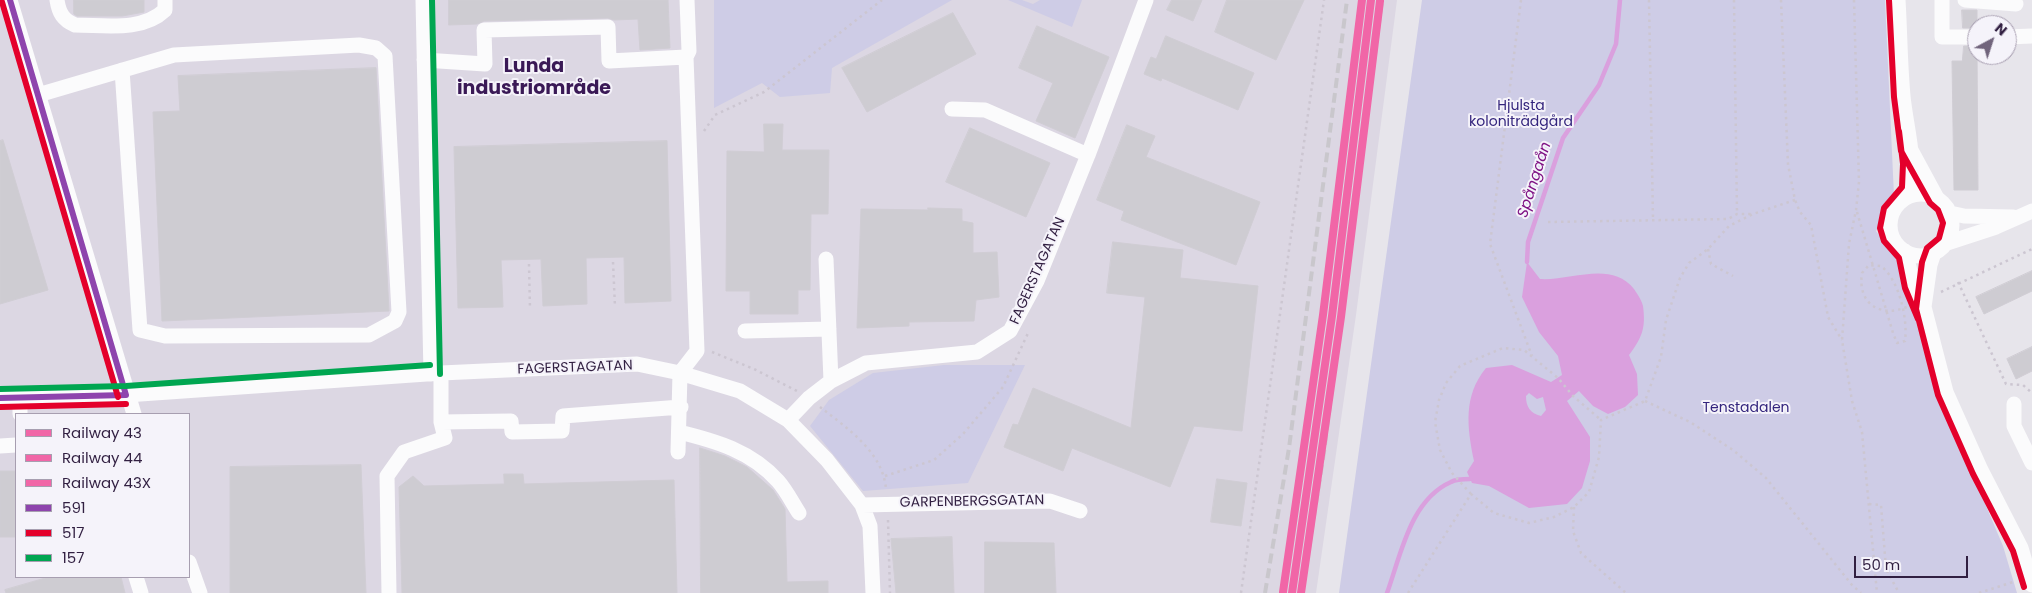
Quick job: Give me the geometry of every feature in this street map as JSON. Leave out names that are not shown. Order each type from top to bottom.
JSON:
[{"type":"street","points":[[10,0],[126,395],[134,413]]},
{"type":"street","points":[[57,0],[58,8],[65,21],[74,25],[142,24],[165,10],[165,0]]},
{"type":"street","points":[[389,593],[387,476],[404,452],[445,438],[441,422],[436,373],[422,0]]},
{"type":"street","points":[[678,452],[681,407],[680,374],[697,351],[686,57],[689,51],[687,0]]},
{"type":"street","name":"FAGERSTAGATAN","points":[[0,398],[126,395],[436,373],[637,364],[740,391],[788,420],[808,398],[831,381],[866,363],[977,352],[1010,331],[1037,280],[1088,156],[1146,0]]},
{"type":"street","points":[[1898,0],[1903,97],[1910,149],[1910,188],[1908,196]]},
{"type":"street","points":[[1942,0],[1942,38],[1967,37]]},
{"type":"street","points":[[1965,0],[2016,4]]},
{"type":"street","points":[[424,60],[485,64],[484,30],[608,27],[608,61],[686,57]]},
{"type":"street","points":[[2017,37],[2032,36]]},
{"type":"street","points":[[38,95],[122,70],[174,55],[359,45],[376,48],[385,56],[399,312],[395,322],[369,335],[165,336],[140,330],[122,70]]},
{"type":"street","points":[[952,109],[984,110],[1088,156]]},
{"type":"street","points":[[1910,149],[1937,198]]},
{"type":"street","points":[[1947,243],[1951,233],[1950,213],[1945,204],[1937,198],[1918,193],[1908,196],[1895,206],[1889,221],[1894,242],[1905,251],[1920,256],[1934,253],[1947,243],[1996,227],[2026,214]]},
{"type":"street","points":[[1950,213],[1964,216],[2026,214]]},
{"type":"street","points":[[1905,251],[1918,306],[1946,392],[1981,470],[2020,548],[2025,583]]},
{"type":"street","points":[[1918,306],[1934,253]]},
{"type":"street","points":[[826,259],[831,381]]},
{"type":"street","points":[[745,331],[829,329]]},
{"type":"street","points":[[20,397],[20,413]]},
{"type":"street","points":[[2014,404],[2014,426],[2032,463]]},
{"type":"street","points":[[441,422],[511,421],[512,432],[562,431],[563,416],[681,407]]},
{"type":"street","points":[[788,420],[827,460],[862,506],[870,526],[873,593]]},
{"type":"street","points":[[679,432],[723,443],[751,458],[777,480],[800,513]]},
{"type":"street","points":[[0,446],[15,445]]},
{"type":"street","name":"GARPENBERGSGATAN","points":[[862,506],[1050,500],[1080,511]]},
{"type":"street","points":[[190,565],[200,593]]},
{"type":"street","points":[[136,578],[141,593]]},
{"type":"path","points":[[703,134],[709,121],[715,115],[764,92],[882,0]]},
{"type":"path","points":[[1241,593],[1324,0]]},
{"type":"path","points":[[1520,0],[1490,244],[1532,356]]},
{"type":"path","points":[[1649,0],[1653,220]]},
{"type":"path","points":[[1734,0],[1737,214]]},
{"type":"path","points":[[1780,0],[1788,164],[1795,200],[1800,212],[1811,225],[1828,317],[1842,340]]},
{"type":"path","points":[[1854,0],[1858,182],[1856,210],[1849,244],[1842,340],[1852,401],[1862,432],[1877,593]]},
{"type":"path","points":[[1601,420],[1645,400],[1660,357],[1666,320],[1680,278],[1689,263],[1708,249],[1729,226],[1753,214],[1795,200]]},
{"type":"path","points":[[1856,210],[1897,343],[1905,341],[1906,332],[1903,315],[1901,307],[1896,287],[1888,271],[1881,266],[1869,265],[1862,273],[1862,290],[1867,300],[1877,309],[1889,312],[1897,310],[1905,308],[1918,306]]},
{"type":"path","points":[[1548,222],[1728,219],[1737,214],[1753,214]]},
{"type":"path","points":[[1708,249],[1711,264],[1733,276]]},
{"type":"path","points":[[1937,294],[1953,287],[1958,282],[2032,249]]},
{"type":"path","points":[[613,262],[615,307]]},
{"type":"path","points":[[529,264],[530,309]]},
{"type":"path","points":[[1958,282],[2006,384],[2023,385],[2032,394]]},
{"type":"path","points":[[697,351],[712,352],[712,342]]},
{"type":"path","points":[[1503,348],[1524,350],[1558,378],[1573,396],[1601,420],[1599,457],[1589,492],[1574,507],[1554,517],[1529,523],[1494,513],[1471,494],[1452,473],[1440,450],[1434,422],[1439,400],[1446,383],[1460,366],[1503,348]]},
{"type":"path","points":[[1645,400],[1690,422],[1733,450],[1766,478],[1852,585],[1861,593]]},
{"type":"path","points":[[1408,593],[1471,494]]},
{"type":"path","points":[[1869,504],[1881,505],[1886,569],[1899,593]]},
{"type":"path","points":[[1574,507],[1573,531],[1581,554],[1626,593]]},
{"type":"path","points":[[1979,593],[2025,583]]},
{"type":"shaded area","name":"Lunda industriområde","points":[[0,0],[1397,0],[1356,315],[1316,593],[0,593]]},
{"type":"shaded area","points":[[1527,262],[1540,279],[1590,274],[1614,275],[1625,280],[1634,289],[1643,306],[1644,321],[1642,332],[1629,355],[1637,374],[1638,395],[1625,407],[1608,414],[1593,406],[1579,391],[1567,401],[1590,437],[1590,461],[1582,488],[1567,504],[1529,508],[1489,486],[1472,483],[1467,472],[1474,461],[1469,424],[1470,401],[1473,390],[1486,368],[1512,365],[1551,382],[1562,375],[1558,356],[1539,332],[1522,297]],"holes":[[[1529,393],[1537,399],[1543,397],[1546,410],[1541,416],[1529,409],[1526,396]]]},
{"type":"green space","points":[[714,0],[952,0],[832,68],[830,93],[780,97],[762,83],[714,108]]},
{"type":"green space","points":[[1008,0],[1022,0],[1033,4],[1040,0],[1082,0],[1072,27]]},
{"type":"green space","name":"Tenstadalen","points":[[1422,0],[1885,0],[1894,196],[1876,231],[1903,269],[1937,390],[2003,546],[2017,593],[1339,593]]},
{"type":"green space","points":[[944,365],[1025,365],[968,483],[863,491],[810,426],[829,400],[873,373]]},
{"type":"building","points":[[74,0],[144,0],[144,12],[122,16],[77,16],[74,14]]},
{"type":"building","points":[[449,0],[668,0],[670,48],[640,50],[638,19],[484,21],[477,24],[449,25]]},
{"type":"building","points":[[1172,0],[1202,0],[1193,21],[1167,10]]},
{"type":"building","points":[[1227,0],[1304,0],[1276,60],[1215,32]]},
{"type":"building","points":[[1962,10],[1977,10],[1977,15],[1967,15],[1967,28],[1963,28]]},
{"type":"building","points":[[953,13],[976,54],[867,112],[842,68]]},
{"type":"building","points":[[1037,26],[1109,57],[1075,138],[1036,121],[1053,83],[1019,68]]},
{"type":"building","points":[[1166,36],[1254,73],[1238,110],[1162,78],[1161,81],[1144,74],[1151,57],[1156,59]]},
{"type":"building","points":[[1964,46],[1967,46],[1967,65],[1977,65],[1978,190],[1954,190],[1952,61],[1962,61]]},
{"type":"building","points":[[376,68],[389,311],[162,321],[153,112],[180,111],[178,76]]},
{"type":"building","points":[[764,124],[783,124],[782,150],[829,150],[828,214],[811,214],[810,290],[798,290],[798,314],[750,314],[750,291],[726,291],[727,151],[764,152]]},
{"type":"building","points":[[1127,125],[1155,136],[1146,157],[1260,202],[1236,265],[1121,220],[1124,211],[1097,200]]},
{"type":"building","points":[[970,128],[1050,163],[1026,217],[946,182]]},
{"type":"building","points":[[3,140],[48,290],[0,304],[0,141]]},
{"type":"building","points":[[667,141],[671,301],[625,303],[624,257],[586,258],[587,304],[543,306],[541,259],[501,260],[503,307],[458,308],[454,147]]},
{"type":"building","points":[[928,208],[962,209],[962,221],[973,223],[973,253],[997,252],[999,297],[976,300],[974,321],[909,322],[909,326],[857,328],[861,209],[928,210]]},
{"type":"building","points":[[1113,242],[1183,250],[1180,278],[1258,286],[1242,431],[1194,426],[1170,487],[1072,448],[1063,471],[1004,447],[1013,424],[1018,425],[1033,388],[1131,428],[1145,297],[1107,293]]},
{"type":"building","points":[[2032,271],[2032,291],[1984,314],[1976,297]]},
{"type":"building","points":[[2032,347],[2032,371],[2016,379],[2007,359]]},
{"type":"building","points":[[700,448],[725,456],[747,467],[773,490],[785,509],[787,582],[828,581],[828,593],[701,593]]},
{"type":"building","points":[[361,465],[366,593],[230,593],[230,467]]},
{"type":"building","points":[[0,471],[15,471],[15,537],[0,537]]},
{"type":"building","points":[[504,474],[523,474],[524,484],[674,480],[677,593],[402,593],[399,487],[413,476],[424,486],[504,484]]},
{"type":"building","points":[[1217,479],[1247,483],[1241,526],[1211,522]]},
{"type":"building","points":[[952,537],[954,593],[896,593],[891,539]]},
{"type":"building","points":[[985,542],[1054,543],[1056,593],[985,593]]},
{"type":"building","points":[[46,578],[121,578],[125,593],[6,593],[5,590]]},
{"type":"waterway","name":"Spångaån","points":[[1527,262],[1528,242],[1563,138],[1599,85],[1616,44],[1620,0]]},
{"type":"waterway","name":"Spångaån","points":[[1387,593],[1416,515],[1437,490],[1451,482],[1470,479]]},
{"type":"railway","points":[[1265,593],[1289,448],[1347,0]]},
{"type":"railway","points":[[1302,593],[1324,452],[1382,0]]},
{"type":"rail line","name":"43X","points":[[1283,592],[1323,315],[1362,0]]},
{"type":"rail line","name":"43","points":[[1292,593],[1332,316],[1371,0]]},
{"type":"rail line","name":"44","points":[[1301,593],[1341,317],[1380,1]]},
{"type":"transit line","name":"591","points":[[10,0],[126,395]]},
{"type":"transit line","name":"157","points":[[432,0],[440,374]]},
{"type":"transit line","name":"517","points":[[1889,0],[1894,97],[1901,151],[1930,203],[1938,210],[1943,223],[1939,238],[1927,248],[1922,262],[1916,309],[1938,395],[1973,474],[2013,551],[2024,587]]},
{"type":"transit line","name":"517","points":[[2,2],[118,397]]},
{"type":"transit line","name":"517","points":[[1899,131],[1903,164],[1902,187],[1884,208],[1880,228],[1884,241],[1899,258],[1905,288],[1918,319]]},
{"type":"transit line","name":"157","points":[[0,389],[126,386],[430,365]]},
{"type":"transit line","name":"591","points":[[0,398],[126,395]]},
{"type":"transit line","name":"517","points":[[0,407],[126,404]]},
{"type":"district","name":"Lunda industriområde","points":[[534,78]]},
{"type":"park label","name":"Hjulsta koloniträdgård","points":[[1521,114]]}]
